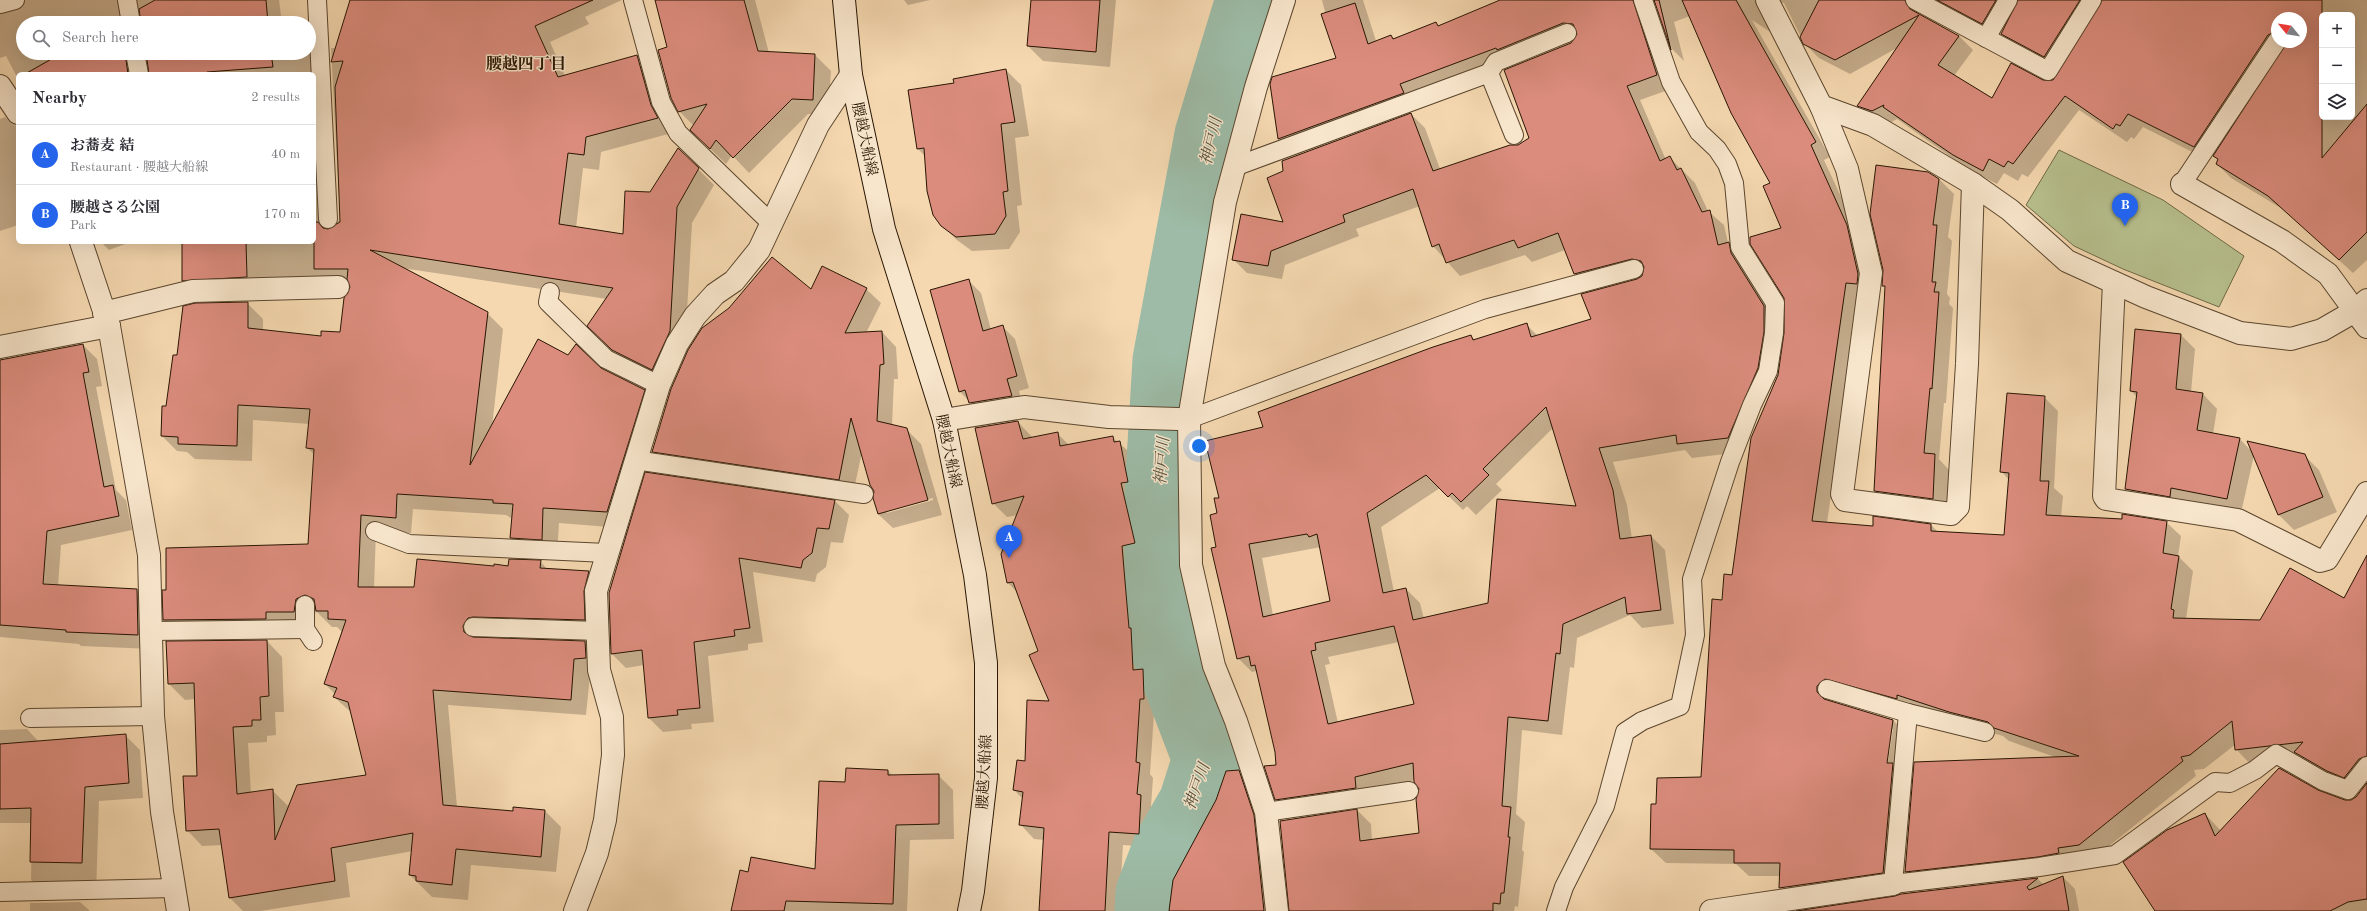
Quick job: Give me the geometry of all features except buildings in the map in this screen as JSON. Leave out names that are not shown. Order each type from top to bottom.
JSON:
[{"type":"street","name":"腰越大船線","points":[[844,0],[852,75],[884,229],[944,420],[975,575],[986,663],[986,778],[973,891],[969,911]]},
{"type":"street","points":[[1277,911],[1266,812],[1236,721],[1214,666],[1191,566],[1184,419],[1225,202],[1256,87],[1284,0]]},
{"type":"street","points":[[1767,0],[1821,106],[1847,169],[1871,273],[1842,494],[1845,500],[1951,514],[1958,507],[1967,364],[1973,184]]},
{"type":"street","points":[[575,911],[597,853],[605,820],[613,755],[612,717],[599,670],[596,591],[659,385],[677,344],[695,316],[715,294],[738,276],[759,250],[818,125],[852,75]]},
{"type":"street","points":[[0,86],[16,110]]},
{"type":"street","points":[[1821,106],[1873,125],[1973,184],[2010,210],[2067,261],[2114,283],[2240,333],[2291,339],[2322,330],[2363,312],[2328,274],[2282,241],[2182,184]]},
{"type":"street","points":[[82,244],[106,319],[149,555],[153,716],[162,812],[178,911]]},
{"type":"street","points":[[2114,283],[2104,496],[2106,499],[2238,520],[2320,561],[2327,559],[2367,494]]},
{"type":"street","points":[[0,347],[106,319],[193,291],[338,287]]},
{"type":"street","points":[[944,420],[1024,407],[1109,417],[1184,419]]},
{"type":"street","points":[[1711,911],[1893,884]]},
{"type":"lane","points":[[0,4],[15,0]]},
{"type":"lane","points":[[127,0],[130,16]]},
{"type":"lane","points":[[317,0],[328,219]]},
{"type":"lane","points":[[633,0],[661,102],[668,118],[678,133],[771,223]]},
{"type":"lane","points":[[1556,911],[1564,887],[1605,806],[1625,732],[1642,721],[1680,706],[1695,635],[1692,579],[1730,462],[1752,405],[1768,371],[1774,333],[1775,304],[1740,247],[1734,183],[1727,164],[1717,149],[1700,132],[1671,82],[1643,0]]},
{"type":"lane","points":[[1915,0],[2048,71],[2092,0]]},
{"type":"lane","points":[[1986,38],[2008,0]]},
{"type":"lane","points":[[1234,167],[1489,73],[1496,62],[1567,33]]},
{"type":"lane","points":[[2182,184],[2272,48]]},
{"type":"lane","points":[[136,60],[139,72]]},
{"type":"lane","points":[[1489,73],[1514,135]]},
{"type":"lane","points":[[1184,419],[1485,309],[1634,269]]},
{"type":"lane","points":[[550,292],[548,302],[606,359],[659,385]]},
{"type":"lane","points":[[635,460],[864,494]]},
{"type":"lane","points":[[375,531],[409,544],[607,553]]},
{"type":"lane","points":[[151,631],[309,635],[305,605]]},
{"type":"lane","points":[[472,627],[598,631]]},
{"type":"lane","points":[[1828,689],[1908,713],[1985,732]]},
{"type":"lane","points":[[1908,713],[1893,884],[2039,867],[2115,855],[2215,782],[2230,782],[2254,770],[2276,754],[2323,781],[2348,790],[2367,766]]},
{"type":"lane","points":[[30,718],[153,716]]},
{"type":"lane","points":[[1266,812],[1410,791]]},
{"type":"lane","points":[[0,892],[174,888]]},
{"type":"green space","points":[[2059,150],[2163,200],[2244,256],[2219,307],[2123,269],[2074,246],[2026,205]]},
{"type":"waterway","name":"神戸川","points":[[1149,911],[1150,893],[1167,848],[1193,803],[1207,759],[1160,636],[1158,511],[1167,360],[1209,135],[1250,0]]},
{"type":"place","name":"腰越さる公園","points":[[2125,226]]},
{"type":"place","name":"お蕎麦 結","points":[[1009,558]]},
{"type":"district","name":"腰越四丁目","points":[[526,63]]}]
